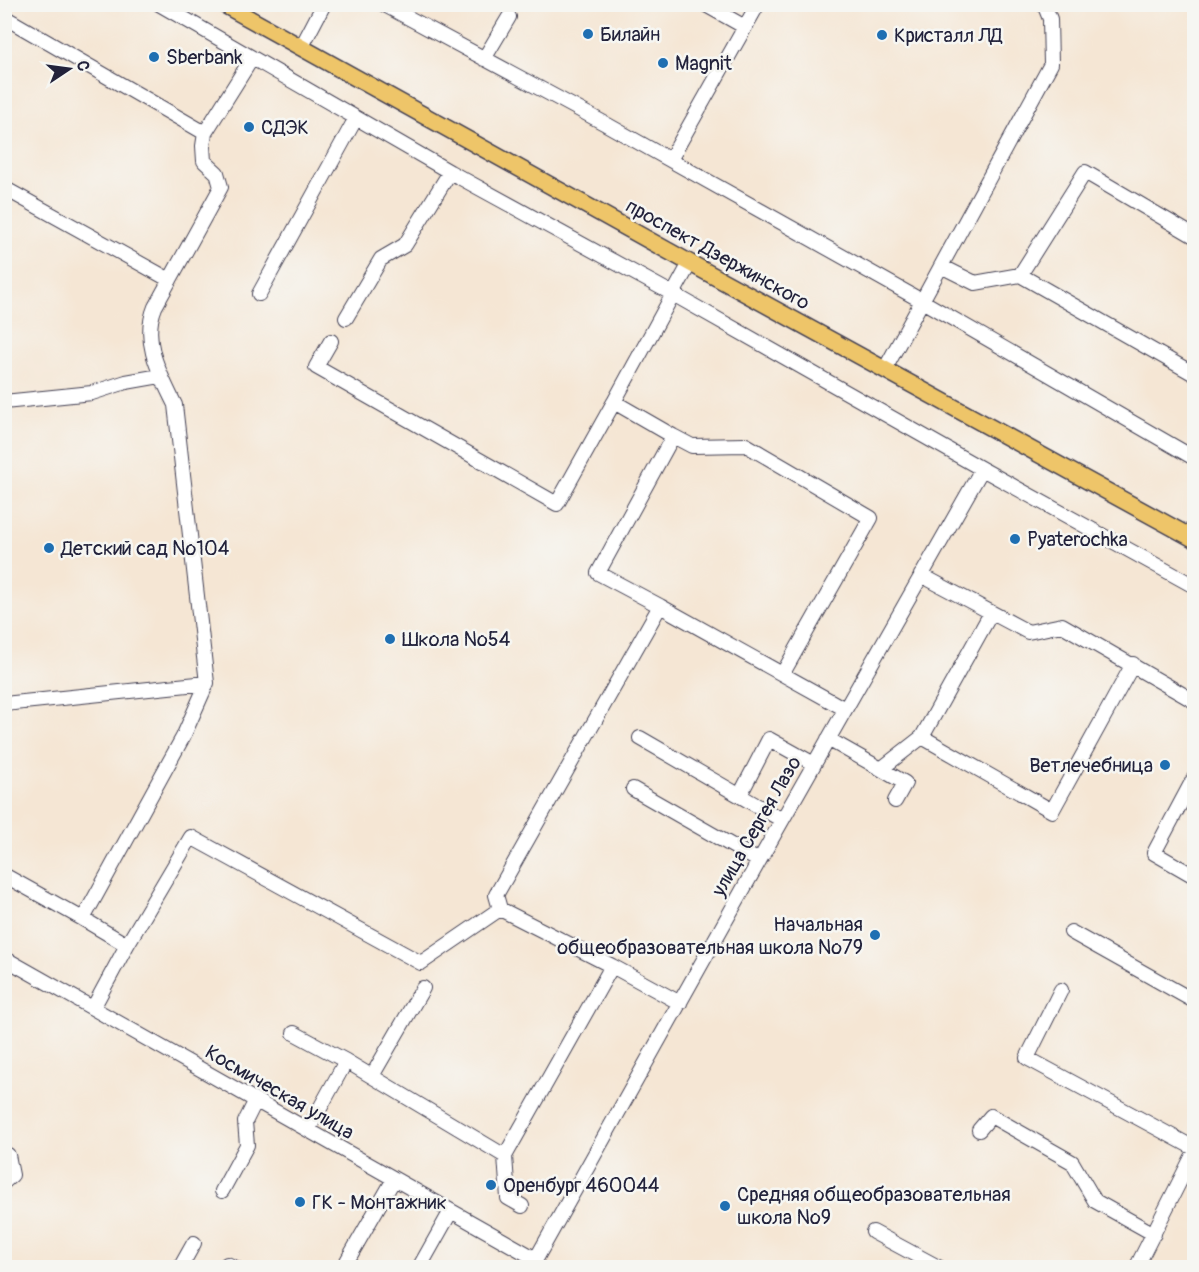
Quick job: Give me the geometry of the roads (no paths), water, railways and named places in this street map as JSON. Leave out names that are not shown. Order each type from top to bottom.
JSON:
[{"type":"main road","name":"проспект Дзержинского","points":[[223,4],[1194,539]]},
{"type":"street","points":[[159,4],[450,172],[673,294],[981,469],[1194,586]]},
{"type":"street","points":[[300,48],[324,4]]},
{"type":"street","points":[[383,4],[922,300],[1194,458]]},
{"type":"street","points":[[704,4],[745,27]]},
{"type":"street","points":[[670,160],[758,4]]},
{"type":"street","points":[[885,369],[1051,64],[1050,19],[1044,4]]},
{"type":"street","points":[[4,17],[205,133]]},
{"type":"street","points":[[484,58],[509,17]]},
{"type":"street","points":[[83,919],[183,736],[207,683],[175,405],[160,376],[148,334],[150,319],[221,187],[217,173],[204,161],[205,133],[252,58]]},
{"type":"street","points":[[259,294],[356,118]]},
{"type":"street","points":[[346,318],[381,259],[405,245],[450,172]]},
{"type":"street","points":[[1020,275],[1085,172],[1194,236]]},
{"type":"street","points":[[4,188],[170,280]]},
{"type":"street","points":[[331,341],[316,367],[557,504],[690,263]]},
{"type":"street","points":[[941,266],[975,283],[1020,275],[1194,375]]},
{"type":"street","points":[[4,402],[92,393],[126,382],[160,376]]},
{"type":"street","points":[[614,402],[692,446],[746,445],[871,518],[783,673]]},
{"type":"street","points":[[673,436],[598,573],[845,709]]},
{"type":"street","name":"улица Сергея Лазо","points":[[534,1263],[981,469]]},
{"type":"street","points":[[921,575],[1028,632],[1062,625],[1194,701]]},
{"type":"street","points":[[660,606],[496,895],[500,909],[680,1003]]},
{"type":"street","points":[[881,769],[922,737],[991,613]]},
{"type":"street","points":[[922,737],[1052,811],[1132,664]]},
{"type":"street","points":[[4,705],[207,683]]},
{"type":"street","points":[[640,738],[782,820]]},
{"type":"street","points":[[740,795],[769,739],[814,764]]},
{"type":"street","points":[[828,739],[905,783],[895,801]]},
{"type":"street","points":[[1194,778],[1154,853],[1194,876]]},
{"type":"street","points":[[633,789],[759,861]]},
{"type":"street","points":[[93,1008],[127,945],[191,837],[421,963],[500,909]]},
{"type":"street","points":[[4,875],[127,945]]},
{"type":"street","points":[[1071,932],[1194,1001]]},
{"type":"street","name":"Космическая улица","points":[[4,958],[451,1211],[534,1263]]},
{"type":"street","points":[[522,1206],[508,1198],[505,1156],[612,966]]},
{"type":"street","points":[[372,1076],[423,988]]},
{"type":"street","points":[[1061,990],[1027,1058],[1194,1148]]},
{"type":"street","points":[[294,1033],[372,1076],[505,1156]]},
{"type":"street","points":[[308,1130],[346,1061]]},
{"type":"street","points":[[222,1191],[247,1145],[245,1122],[256,1100]]},
{"type":"street","points":[[979,1130],[992,1116],[1072,1162],[1095,1201],[1154,1234]]},
{"type":"street","points":[[1136,1268],[1194,1153]]},
{"type":"street","points":[[4,1182],[12,1175],[8,1155]]},
{"type":"street","points":[[343,1268],[394,1179]]},
{"type":"street","points":[[420,1268],[451,1211]]},
{"type":"street","points":[[873,1232],[940,1268]]},
{"type":"street","points":[[180,1268],[194,1243]]},
{"type":"street","points":[[225,1268],[227,1263],[236,1268]]},
{"type":"place","name":"Билайн","points":[[588,34]]},
{"type":"place","name":"Кристалл ЛД","points":[[882,35]]},
{"type":"place","name":"Sberbank","points":[[154,57]]},
{"type":"place","name":"Magnit","points":[[663,63]]},
{"type":"place","name":"СДЭК","points":[[249,127]]},
{"type":"place","name":"Pyaterochka","points":[[1015,539]]},
{"type":"place","name":"Детский сад №104","points":[[49,548]]},
{"type":"place","name":"Школа №54","points":[[390,639]]},
{"type":"place","name":"Ветлечебница","points":[[1165,765]]},
{"type":"place","name":"Начальная общеобразовательная школа №79","points":[[875,935]]},
{"type":"place","name":"Оренбург 460044","points":[[491,1185]]},
{"type":"place","name":"ГК - Монтажник","points":[[300,1202]]},
{"type":"place","name":"Средняя общеобразовательная школа №9","points":[[725,1206]]}]
